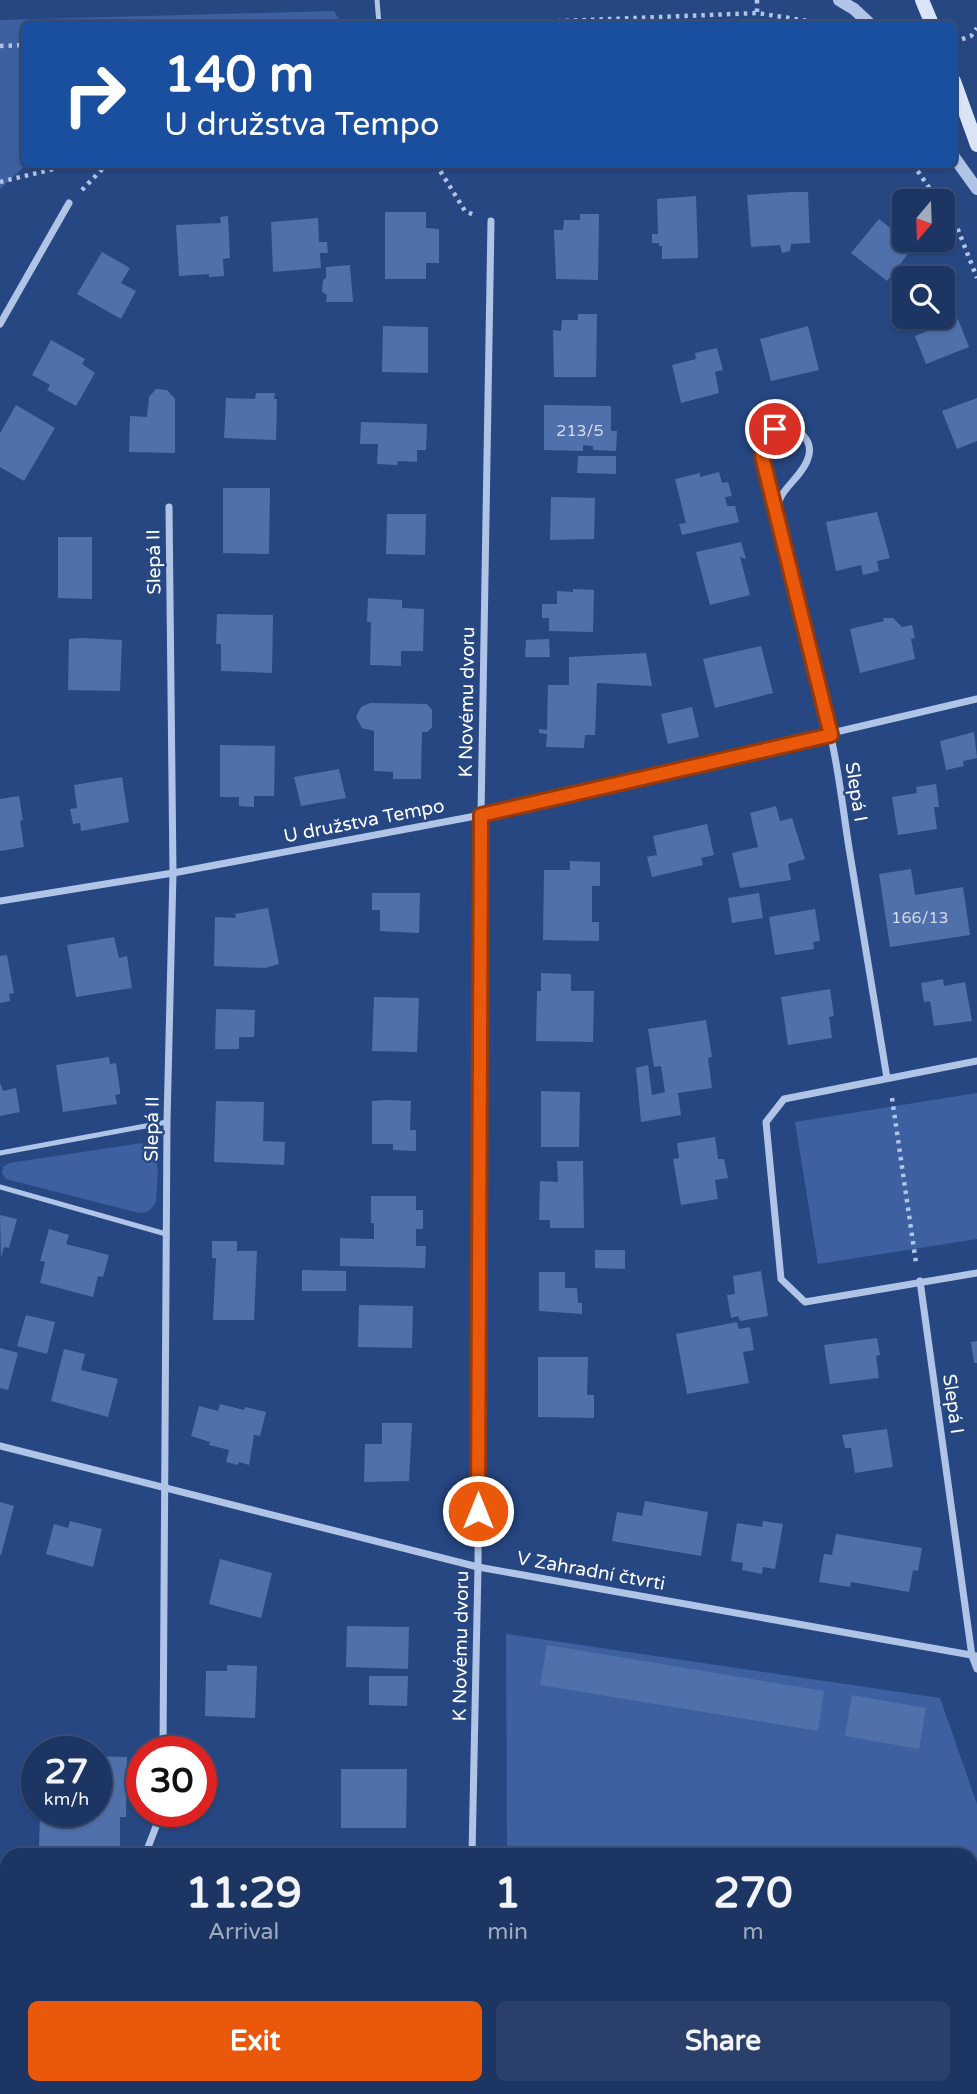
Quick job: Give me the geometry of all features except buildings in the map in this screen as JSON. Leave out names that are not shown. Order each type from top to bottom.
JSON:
[{"type":"main road","points":[[922,0],[931,21]]},
{"type":"main road","points":[[957,89],[977,145]]},
{"type":"street","points":[[839,0],[867,21]]},
{"type":"street","points":[[957,161],[977,189]]},
{"type":"street","points":[[0,324],[69,204]]},
{"type":"street","name":"K Novému dvoru","points":[[472,1848],[478,1567],[481,815],[491,220]]},
{"type":"street","name":"Slepá I","points":[[776,514],[779,497],[805,465],[810,451],[805,436],[791,427],[775,429],[768,434],[761,449],[776,514],[831,735],[887,1078]]},
{"type":"street","name":"Slepá II","points":[[163,1736],[167,1122],[173,873],[169,507]]},
{"type":"street","name":"U družstva Tempo","points":[[0,901],[173,873],[481,815],[977,699]]},
{"type":"street","points":[[977,1061],[784,1098],[766,1122],[781,1279],[805,1302],[977,1273]]},
{"type":"street","name":"Slepá I","points":[[920,1281],[977,1668]]},
{"type":"street","name":"V Zahradní čtvrti","points":[[0,1446],[478,1567],[974,1656]]},
{"type":"street","points":[[148,1848],[156,1827]]},
{"type":"lane","points":[[377,0],[379,21]]},
{"type":"lane","points":[[0,1153],[167,1122]]},
{"type":"lane","points":[[0,1187],[166,1234]]},
{"type":"path","points":[[757,0],[757,13]]},
{"type":"path","points":[[562,21],[757,13],[808,21]]},
{"type":"path","points":[[957,41],[971,36],[977,28]]},
{"type":"path","points":[[0,46],[21,45]]},
{"type":"path","points":[[0,182],[58,168]]},
{"type":"path","points":[[69,204],[103,168]]},
{"type":"path","points":[[438,168],[465,211],[491,220]]},
{"type":"path","points":[[916,168],[931,189]]},
{"type":"path","points":[[956,226],[977,278]]},
{"type":"path","points":[[887,1078],[894,1106],[913,1249],[920,1281]]},
{"type":"shaded area","points":[[334,11],[340,21],[21,21],[23,168],[0,189],[0,20]]},
{"type":"shaded area","points":[[977,1093],[977,1239],[818,1264],[795,1122]]},
{"type":"shaded area","points":[[142,1143],[154,1153],[158,1168],[156,1201],[152,1208],[145,1212],[139,1213],[6,1179],[2,1173],[3,1167],[9,1163]]},
{"type":"shaded area","points":[[506,1634],[940,1698],[977,1804],[977,1848],[507,1848]]},
{"type":"route","points":[[478,1511],[481,815],[831,735],[762,456],[764,440],[775,429]]}]
